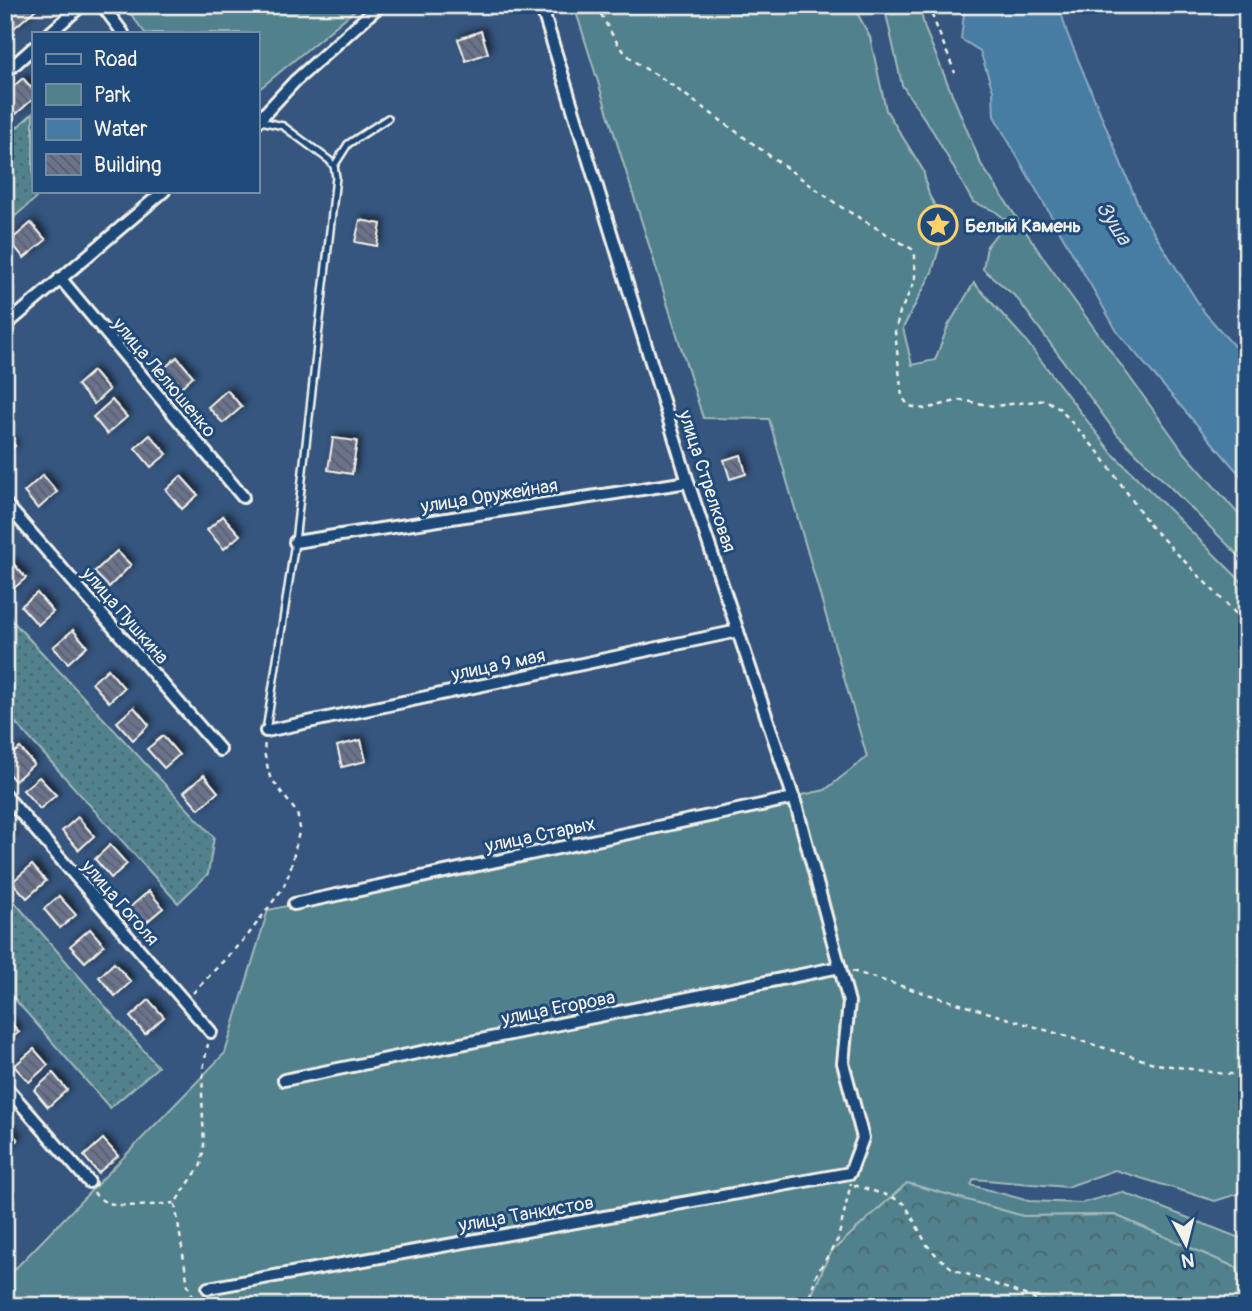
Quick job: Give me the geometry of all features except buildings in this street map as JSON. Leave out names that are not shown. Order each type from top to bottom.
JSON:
[{"type":"street","points":[[51,32],[82,5]]},
{"type":"street","points":[[102,5],[122,32]]},
{"type":"street","points":[[259,122],[295,81],[380,5]]},
{"type":"street","name":"улица Стрелковая","points":[[541,5],[688,482],[794,798],[840,967],[849,1002],[844,1063],[863,1138],[851,1178]]},
{"type":"street","points":[[5,73],[32,49]]},
{"type":"street","points":[[5,326],[163,192]]},
{"type":"street","name":"улица Лелюшенко","points":[[60,278],[243,497]]},
{"type":"street","name":"улица Оружейная","points":[[295,542],[688,482]]},
{"type":"street","name":"улица Пушкина","points":[[5,503],[219,750]]},
{"type":"street","name":"улица 9 мая","points":[[266,731],[738,631]]},
{"type":"street","name":"улица Гоголя","points":[[5,795],[211,1032]]},
{"type":"street","name":"улица Старых","points":[[293,904],[794,798]]},
{"type":"street","name":"улица Егорова","points":[[284,1080],[840,967]]},
{"type":"street","points":[[5,1086],[89,1182]]},
{"type":"street","name":"улица Танкистов","points":[[208,1288],[851,1178]]},
{"type":"lane","points":[[334,166],[348,144],[388,118]]},
{"type":"lane","points":[[259,122],[283,127],[329,160],[334,166],[336,177],[295,542],[266,731]]},
{"type":"path","points":[[596,5],[621,49],[636,65],[659,76],[841,207],[912,249],[915,256],[915,281],[900,313],[895,332],[902,397],[909,406],[925,410],[960,400],[994,406],[1046,400],[1060,409],[1100,454],[1151,527],[1247,625]]},
{"type":"path","points":[[928,5],[955,73]]},
{"type":"path","points":[[185,1002],[248,935],[283,888],[290,871],[300,828],[297,813],[270,777],[264,752],[266,731]]},
{"type":"path","points":[[840,967],[1157,1064],[1225,1074],[1247,1074]]},
{"type":"path","points":[[198,1306],[188,1286],[176,1203],[201,1165],[204,1146],[204,1064],[211,1032]]},
{"type":"path","points":[[807,1306],[816,1275],[838,1239],[851,1178],[905,1204],[927,1245],[953,1269],[1055,1306]]},
{"type":"path","points":[[89,1182],[97,1199],[109,1205],[176,1203]]},
{"type":"green space","points":[[124,5],[361,5],[259,89],[259,32],[144,32]]},
{"type":"green space","points":[[574,5],[853,5],[870,37],[886,110],[923,170],[929,195],[935,206],[950,212],[932,272],[903,328],[912,365],[935,360],[948,326],[974,283],[1022,336],[1112,453],[1247,587],[1247,1191],[1215,1201],[1115,1170],[1067,1187],[974,1179],[971,1185],[1029,1201],[1081,1203],[1122,1192],[1242,1239],[1247,1238],[1247,1299],[1237,1268],[1115,1215],[1023,1216],[907,1183],[830,1253],[807,1306],[11,1306],[13,1271],[225,1053],[268,910],[825,790],[867,757],[769,419],[703,418]]},
{"type":"green space","points":[[884,5],[919,5],[925,29],[981,164],[1042,256],[1183,451],[1247,524],[1247,564],[1117,434],[1016,297],[983,269],[987,246],[1007,221],[995,211],[973,202],[934,133],[902,85]]},
{"type":"green space","points":[[32,114],[32,192],[43,192],[5,225],[5,138]]},
{"type":"green space","points":[[5,613],[214,837],[208,874],[178,903],[5,711]]},
{"type":"green space","points":[[5,891],[158,1067],[110,1108],[5,988]]},
{"type":"green space","points":[[907,1183],[1023,1216],[1115,1215],[1237,1268],[1247,1306],[807,1306],[830,1253]]},
{"type":"water","name":"Зуша","points":[[965,5],[1059,5],[1067,33],[1142,214],[1204,312],[1247,361],[1247,483],[1118,333],[994,116],[993,91],[980,51],[961,39]]},
{"type":"place","name":"Белый Камень","points":[[938,225]]}]
